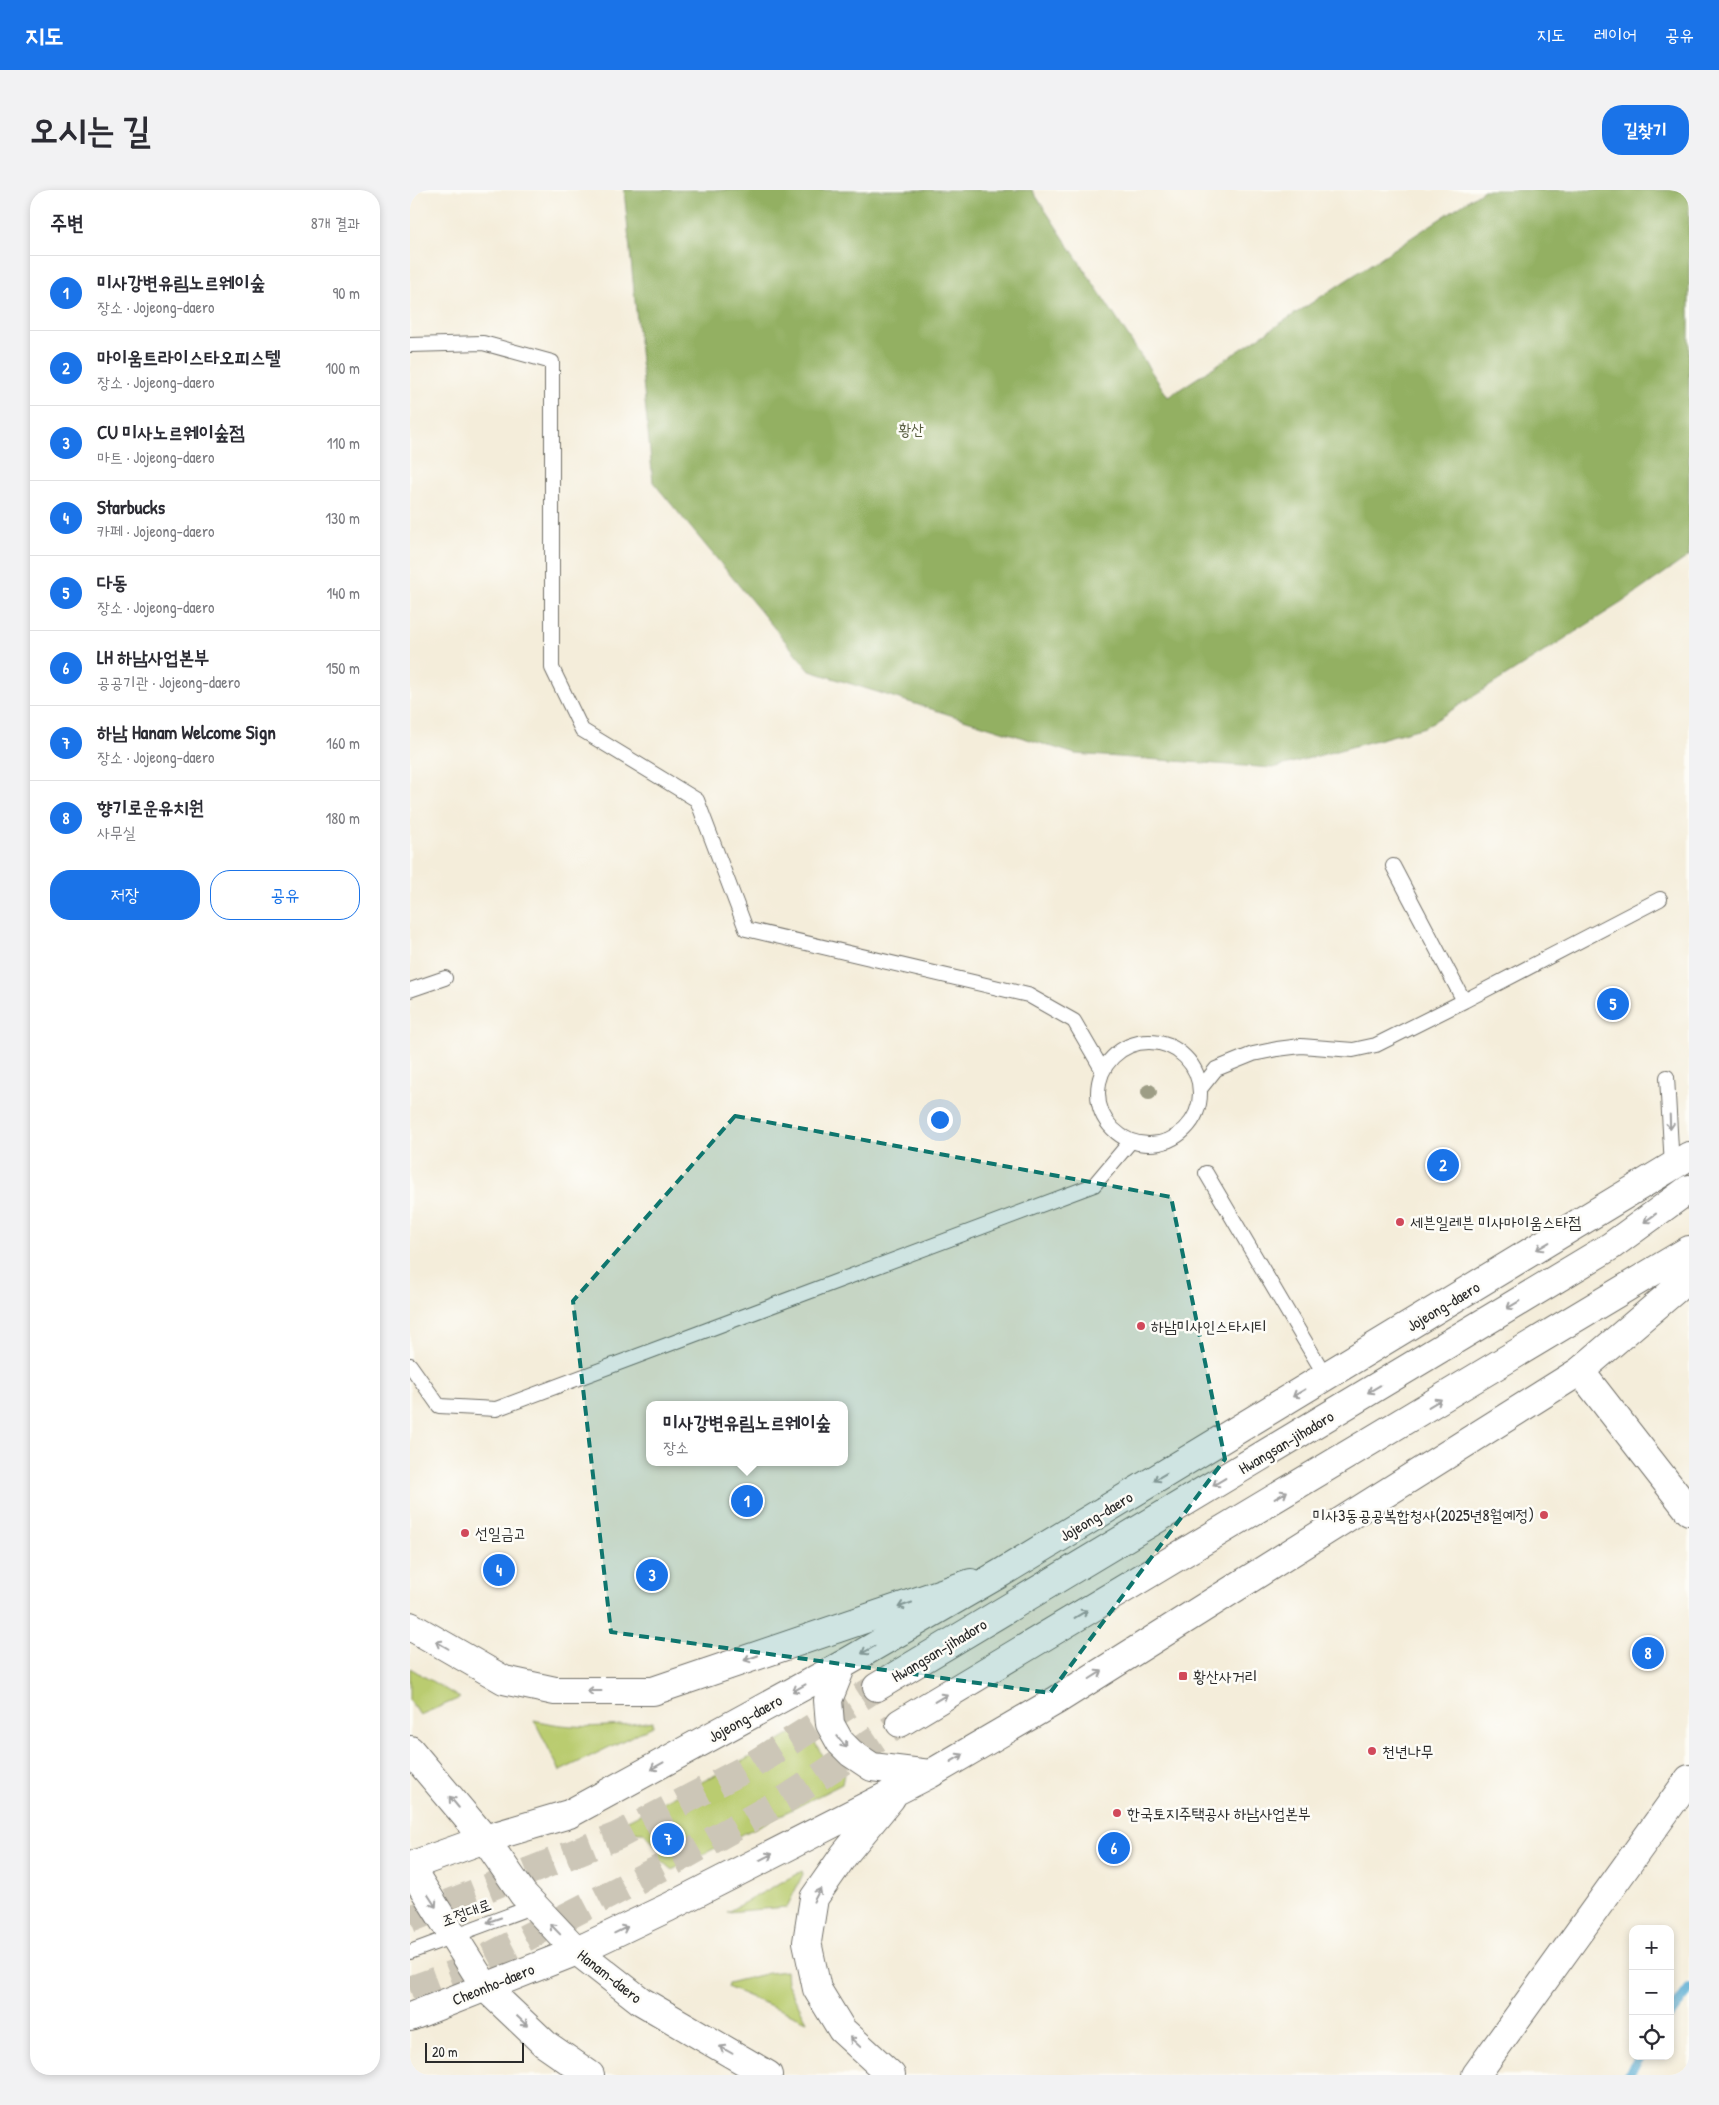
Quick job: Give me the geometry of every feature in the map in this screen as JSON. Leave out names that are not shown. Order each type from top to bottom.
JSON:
[{"type":"main road","name":"Jojeong-daero","points":[[485,1839],[569,1814],[842,1665],[1001,1573],[1680,1162]]},
{"type":"main road","name":"Hwangsan-jihadoro","points":[[877,1687],[1611,1246],[1689,1189]]},
{"type":"main road","points":[[900,1722],[1689,1250]]},
{"type":"main road","points":[[577,1951],[669,1907],[930,1774],[1057,1700],[1580,1371],[1689,1278]]},
{"type":"main road","points":[[1580,1371],[1689,1511]]},
{"type":"main road","points":[[410,1626],[504,1680],[555,1691],[653,1691],[1001,1573]]},
{"type":"main road","points":[[842,1665],[828,1700],[830,1724],[840,1742],[851,1753],[872,1767],[930,1774]]},
{"type":"main road","name":"Hanam-daero","points":[[410,1750],[485,1839],[523,1894],[577,1951],[641,2001],[768,2075]]},
{"type":"main road","points":[[1476,2075],[1689,1779]]},
{"type":"main road","points":[[891,2075],[842,2030],[816,1989],[806,1942],[814,1898],[844,1855],[898,1790]]},
{"type":"main road","points":[[485,1839],[410,1867],[486,1988],[545,2044],[590,2075]]},
{"type":"main road","name":"Cheonho-daero","points":[[410,2017],[577,1951]]},
{"type":"lane","points":[[410,345],[483,342],[552,362],[552,668],[582,730],[697,800],[746,929],[1028,994],[1074,1021],[1103,1070]]},
{"type":"lane","points":[[1393,866],[1464,1000]]},
{"type":"lane","points":[[1200,1088],[1216,1069],[1253,1054],[1301,1046],[1354,1050],[1376,1045],[1660,900]]},
{"type":"lane","points":[[410,990],[445,978]]},
{"type":"lane","points":[[1142,1042],[1158,1043],[1174,1048],[1187,1058],[1196,1072],[1200,1088],[1199,1105],[1192,1121],[1180,1133],[1165,1142],[1148,1144],[1131,1141],[1116,1132],[1105,1119],[1098,1103],[1098,1086],[1103,1070],[1112,1057],[1126,1047],[1142,1042]]},
{"type":"lane","points":[[1667,1077],[1680,1162]]},
{"type":"lane","points":[[410,1365],[439,1406],[496,1409],[1094,1185],[1131,1141]]},
{"type":"lane","points":[[1206,1173],[1326,1377]]},
{"type":"lane","name":"조정대로","points":[[410,1952],[534,1906]]},
{"type":"highlighted area","points":[[735,1116],[1171,1197],[1225,1459],[1050,1693],[611,1632],[573,1301]]},
{"type":"green space","name":"황산","points":[[624,190],[1032,190],[1168,397],[1484,190],[1689,190],[1689,556],[1621,603],[1425,727],[1273,768],[1075,754],[810,671],[653,482]]},
{"type":"green space","points":[[410,1668],[460,1698],[420,1715],[410,1701]]},
{"type":"green space","points":[[534,1720],[578,1726],[623,1725],[653,1721],[653,1726],[560,1771]]},
{"type":"green space","points":[[800,1728],[808,1729],[822,1754],[844,1774],[842,1784],[672,1870],[659,1859],[660,1850],[643,1832],[630,1832],[622,1823],[766,1749]]},
{"type":"green space","points":[[802,1871],[803,1874],[787,1907],[727,1912]]},
{"type":"green space","points":[[786,1971],[787,1983],[807,2021],[727,1987],[728,1983]]},
{"type":"waterway","points":[[1674,2010],[1689,1989]]},
{"type":"waterway","points":[[1628,2075],[1638,2060]]},
{"type":"tunnel","points":[[410,1919],[617,1836],[751,1766],[877,1687]]},
{"type":"tunnel","points":[[410,1990],[459,1972],[684,1856],[789,1797],[900,1723]]},
{"type":"place","name":"다동","points":[[1613,1004]]},
{"type":"place","name":"마이움트라이스타오피스텔","points":[[1443,1165]]},
{"type":"place","name":"세븐일레븐 미사마이움스타점","points":[[1400,1222]]},
{"type":"place","name":"하남미사인스타시티","points":[[1141,1326]]},
{"type":"place","name":"미사강변유림노르웨이숲","points":[[747,1501]]},
{"type":"place","name":"미사3동공공복합청사(2025년8월예정)","points":[[1544,1515]]},
{"type":"place","name":"선일금고","points":[[465,1533]]},
{"type":"place","name":"Starbucks","points":[[499,1570]]},
{"type":"place","name":"CU 미사노르웨이숲점","points":[[652,1575]]},
{"type":"place","name":"향기로운유치원","points":[[1648,1653]]},
{"type":"place","name":"황산사거리","points":[[1183,1676]]},
{"type":"place","name":"천년나무","points":[[1372,1751]]},
{"type":"place","name":"한국토지주택공사 하남사업본부","points":[[1117,1813]]},
{"type":"place","name":"하남 Hanam Welcome Sign","points":[[668,1839]]},
{"type":"place","name":"LH 하남사업본부","points":[[1114,1848]]}]
